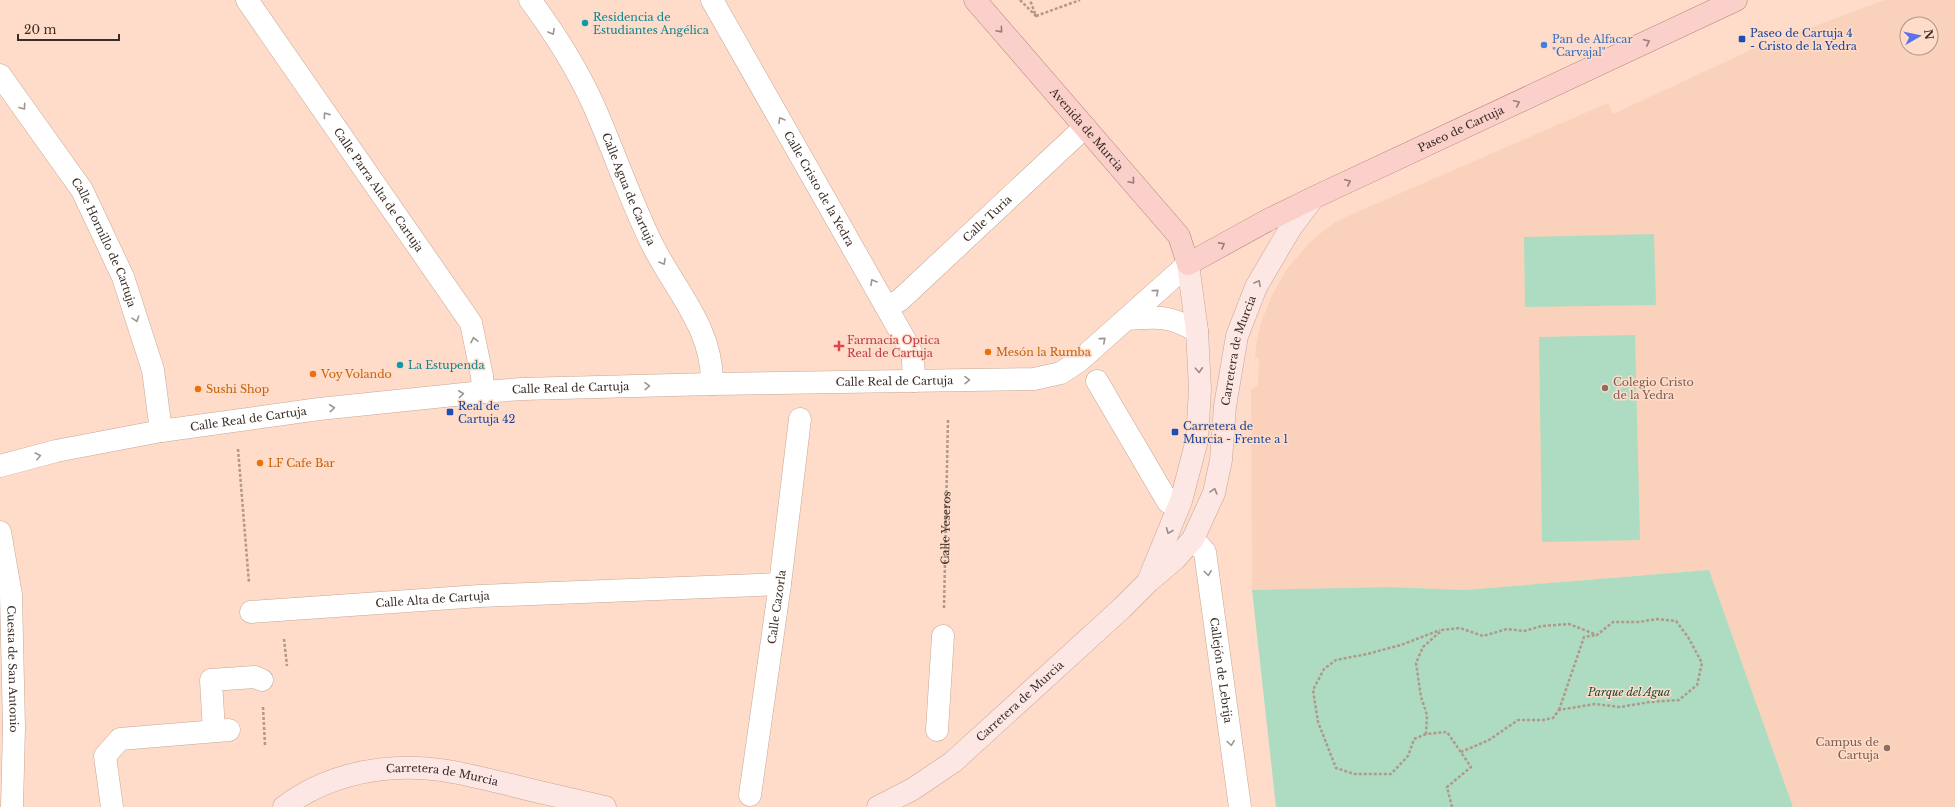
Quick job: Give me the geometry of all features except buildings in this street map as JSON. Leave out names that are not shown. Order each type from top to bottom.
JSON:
[{"type":"main road","name":"Avenida de Murcia","points":[[975,0],[1179,236],[1188,264]]},
{"type":"main road","name":"Paseo de Cartuja","points":[[1188,264],[1268,220],[1313,198],[1736,0]]},
{"type":"main road","name":"Carretera de Murcia","points":[[878,807],[913,789],[953,762],[1122,608],[1149,581],[1175,559],[1193,539],[1214,493],[1221,460],[1224,413],[1237,336],[1256,287],[1290,229],[1313,198]]},
{"type":"main road","name":"Carretera de Murcia","points":[[1149,581],[1181,502],[1197,440],[1200,389],[1197,331],[1188,264]]},
{"type":"main road","name":"Carretera de Murcia","points":[[1193,539],[1194,523],[1204,463],[1197,440]]},
{"type":"main road","name":"Carretera de Murcia","points":[[284,807],[308,790],[342,777],[385,769],[419,768],[459,774],[605,807]]},
{"type":"street","name":"Calle Parra Alta de Cartuja","points":[[247,0],[471,323],[482,376],[483,392]]},
{"type":"street","name":"Calle Agua de Cartuja","points":[[530,0],[549,25],[592,102],[653,246],[703,332],[712,367],[712,384]]},
{"type":"street","name":"Calle Cristo de la Yedra","points":[[712,0],[909,347],[913,359],[914,381]]},
{"type":"street","name":"Calle Hornillo de Cartuja","points":[[0,75],[82,190],[123,277],[152,370],[161,431]]},
{"type":"street","name":"Calle Turia","points":[[887,307],[900,300],[1085,127]]},
{"type":"street","name":"Calle Real de Cartuja","points":[[0,466],[56,451],[161,431],[319,409],[483,392],[522,389],[712,384],[1034,379],[1061,373],[1079,361],[1128,319],[1141,304],[1188,264]]},
{"type":"street","points":[[1128,319],[1163,317],[1182,323],[1197,331]]},
{"type":"street","points":[[1097,382],[1168,502]]},
{"type":"street","name":"Calle Cazorla","points":[[750,795],[780,584],[800,419]]},
{"type":"street","name":"Cuesta de San Antonio","points":[[0,532],[11,595],[14,727],[8,802]]},
{"type":"street","name":"Callejón de Lebrija","points":[[1193,539],[1205,552],[1240,807]]},
{"type":"street","name":"Calle Alta de Cartuja","points":[[251,612],[480,596],[780,584]]},
{"type":"street","points":[[937,730],[943,636]]},
{"type":"street","points":[[112,807],[105,756],[120,740],[222,731],[211,680],[255,677],[262,680]]},
{"type":"path","points":[[1020,0],[1036,16]]},
{"type":"path","points":[[1030,0],[1036,16]]},
{"type":"path","points":[[1036,16],[1080,0]]},
{"type":"path","name":"Calle Yeseros","points":[[943,636],[948,419]]},
{"type":"path","points":[[238,446],[251,612]]},
{"type":"path","points":[[1461,752],[1489,740],[1518,720],[1543,720],[1553,718],[1559,710],[1584,637],[1597,635],[1613,622],[1639,622],[1657,619],[1676,622],[1688,637],[1702,663],[1697,685],[1679,700],[1650,702],[1620,708],[1595,704],[1559,710]]},
{"type":"path","points":[[1452,807],[1447,787],[1471,767],[1447,732],[1426,734],[1414,739],[1408,756],[1391,774],[1354,774],[1336,768],[1318,722],[1313,690],[1324,670],[1336,660],[1368,654],[1401,645],[1442,630],[1460,628],[1483,636],[1507,629],[1524,631],[1542,626],[1569,624],[1597,635]]},
{"type":"path","points":[[1426,734],[1427,715],[1421,697],[1416,663],[1423,646],[1442,630]]},
{"type":"shaded area","name":"Colegio Cristo de la Yedra","points":[[1885,0],[1955,0],[1955,807],[1793,807],[1709,570],[1464,590],[1390,587],[1252,590],[1251,390],[1258,385],[1259,359],[1255,357],[1261,323],[1272,295],[1287,269],[1313,239],[1337,221],[1608,103],[1613,114],[1753,49]]},
{"type":"green space","points":[[1654,234],[1656,305],[1525,307],[1524,237]]},
{"type":"green space","points":[[1635,335],[1640,540],[1542,542],[1539,337]]},
{"type":"green space","name":"Parque del Agua","points":[[1709,570],[1793,807],[1276,807],[1252,590],[1390,587],[1464,590]]},
{"type":"place","name":"Residencia de Estudiantes Angélica","points":[[585,23]]},
{"type":"place","name":"Paseo de Cartuja 4 - Cristo de la Yedra","points":[[1742,39]]},
{"type":"place","name":"Pan de Alfacar \"Carvajal\"","points":[[1544,45]]},
{"type":"place","name":"Farmacia Optica Real de Cartuja","points":[[839,346]]},
{"type":"place","name":"Mesón la Rumba","points":[[988,352]]},
{"type":"place","name":"La Estupenda","points":[[400,365]]},
{"type":"place","name":"Voy Volando","points":[[313,374]]},
{"type":"place","name":"Colegio Cristo de la Yedra","points":[[1605,388]]},
{"type":"place","name":"Sushi Shop","points":[[198,389]]},
{"type":"place","name":"Real de Cartuja 42","points":[[450,412]]},
{"type":"place","name":"Carretera de Murcia - Frente a 1","points":[[1175,432]]},
{"type":"place","name":"LF Cafe Bar","points":[[260,463]]},
{"type":"place","name":"Campus de Cartuja","points":[[1887,748]]}]
